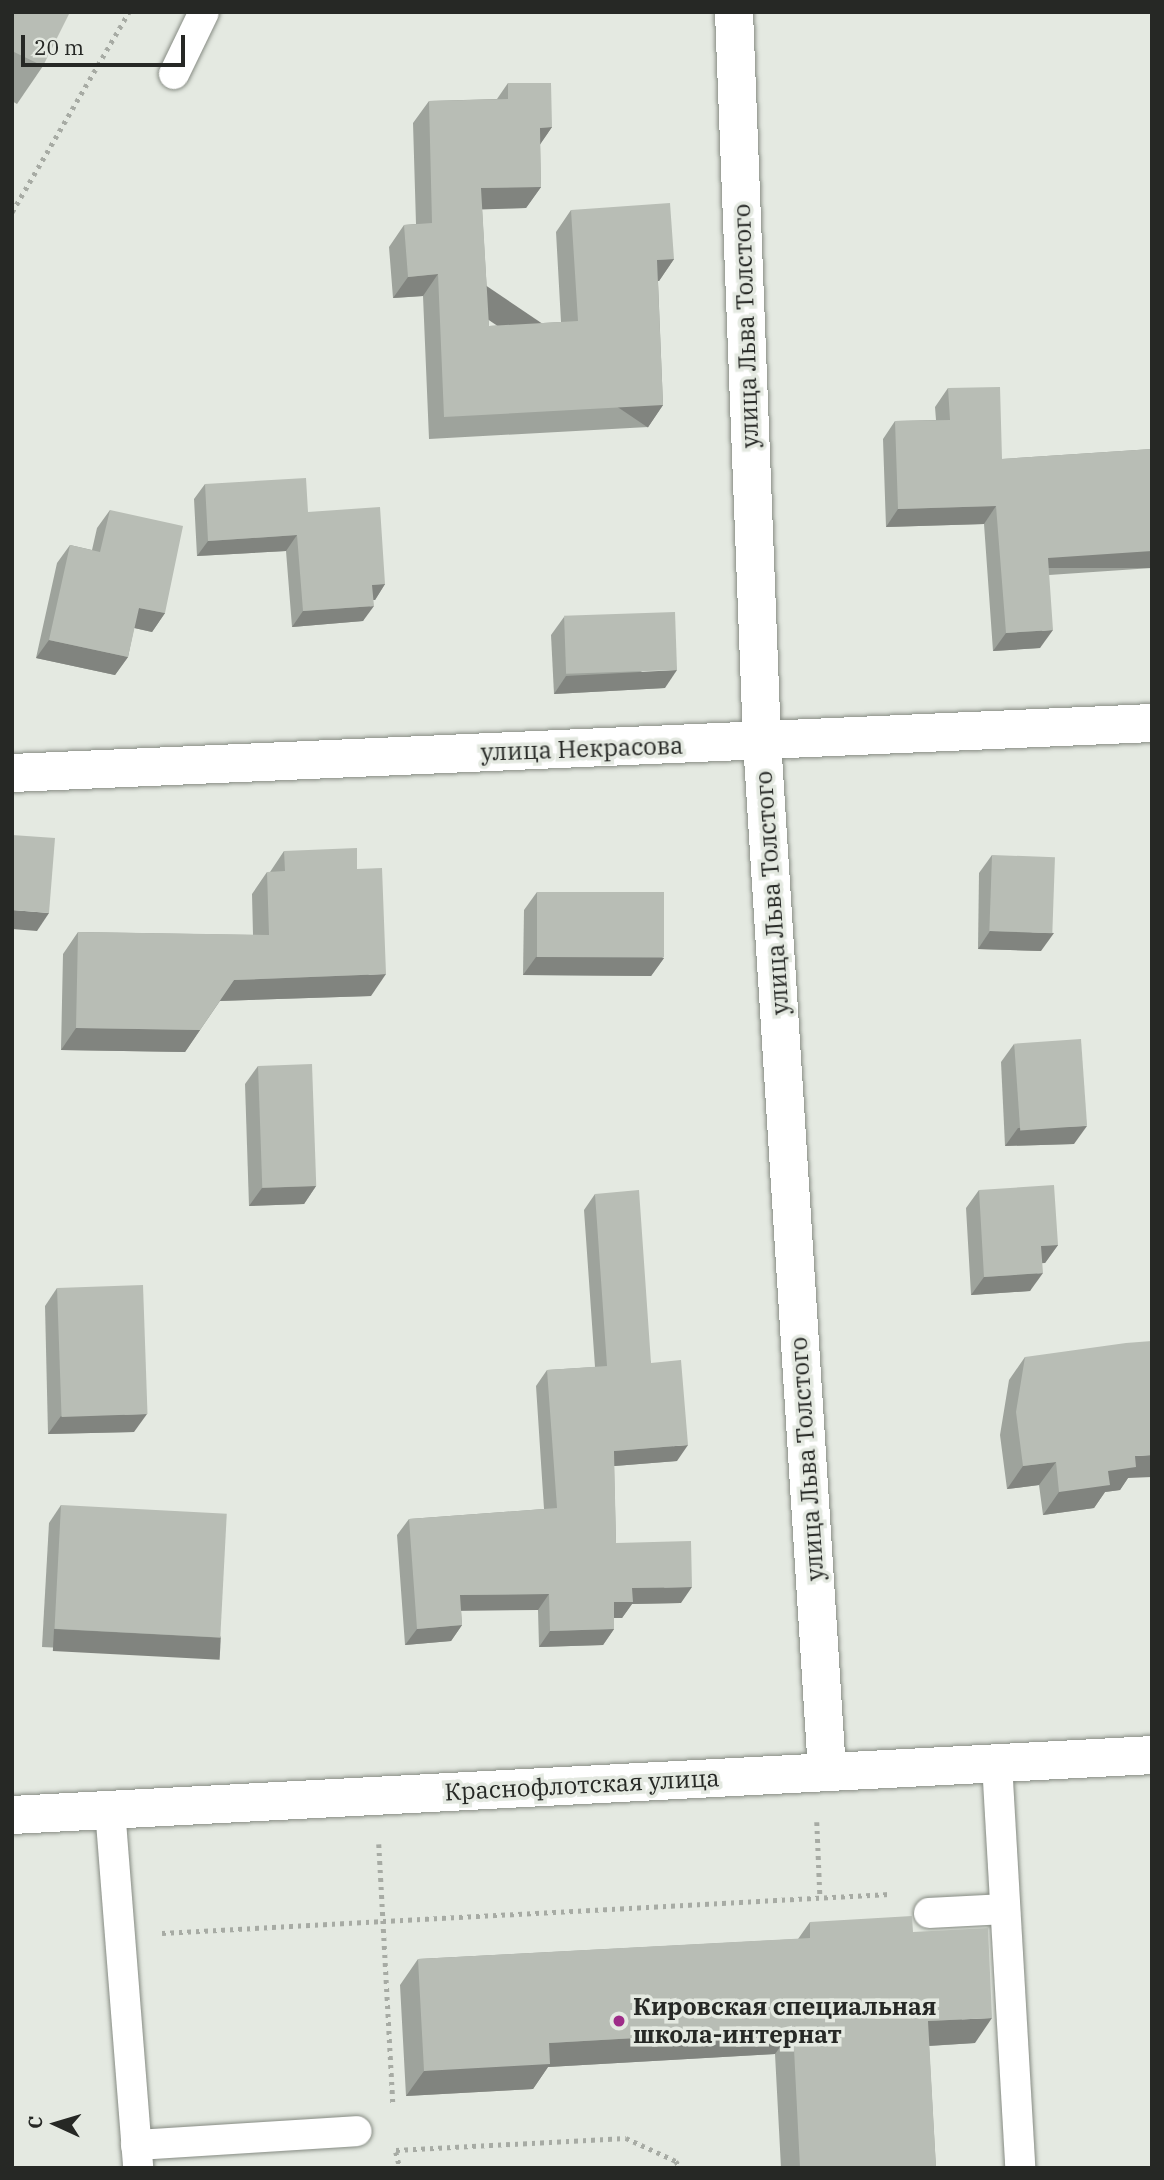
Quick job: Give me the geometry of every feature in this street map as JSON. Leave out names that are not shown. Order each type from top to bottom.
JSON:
[{"type":"street","name":"улица Льва Толстого","points":[[734,12],[762,741],[827,1772]]},
{"type":"street","name":"улица Некрасова","points":[[12,774],[1152,723]]},
{"type":"street","name":"Краснофлотская улица","points":[[12,1815],[1152,1755]]},
{"type":"lane","points":[[174,74],[204,12]]},
{"type":"lane","points":[[997,1763],[1020,2168]]},
{"type":"lane","points":[[110,1810],[117,1936],[137,2156],[357,2131]]},
{"type":"lane","points":[[929,1913],[1005,1909]]},
{"type":"path","points":[[12,212],[128,12]]},
{"type":"path","points":[[817,1818],[820,1895]]},
{"type":"path","points":[[379,1837],[394,2110]]},
{"type":"path","points":[[117,1936],[884,1891],[929,1913]]},
{"type":"path","points":[[357,2131],[396,2150],[626,2138],[676,2161],[680,2168]]},
{"type":"path","points":[[395,2137],[400,2168]]},
{"type":"building","points":[[12,12],[70,12],[43,66],[12,51]]},
{"type":"building","points":[[508,83],[551,83],[552,127],[540,128],[541,187],[481,188],[489,326],[578,321],[571,210],[670,203],[674,259],[657,260],[663,405],[444,417],[438,274],[408,277],[404,225],[432,223],[429,101],[508,99]]},
{"type":"building","points":[[1000,387],[1002,459],[1152,449],[1152,551],[1048,558],[1053,630],[1006,633],[996,506],[898,509],[895,421],[950,420],[948,388]]},
{"type":"building","points":[[306,478],[308,512],[380,507],[385,584],[372,585],[374,606],[303,611],[297,535],[208,541],[205,484]]},
{"type":"building","points":[[110,510],[183,526],[165,613],[139,608],[128,657],[49,640],[70,545],[100,552]]},
{"type":"building","points":[[675,612],[677,670],[566,674],[564,616]]},
{"type":"building","points":[[12,835],[55,838],[49,913],[12,910]]},
{"type":"building","points":[[357,848],[357,869],[382,868],[386,974],[234,980],[200,1030],[76,1028],[78,932],[269,935],[267,872],[285,871],[284,851]]},
{"type":"building","points":[[992,855],[1055,857],[1052,933],[989,931]]},
{"type":"building","points":[[537,892],[664,892],[664,957],[537,957]]},
{"type":"building","points":[[1081,1039],[1087,1126],[1020,1130],[1014,1044]]},
{"type":"building","points":[[312,1064],[316,1186],[262,1188],[258,1066]]},
{"type":"building","points":[[1054,1185],[1058,1245],[1041,1246],[1043,1273],[984,1277],[979,1190]]},
{"type":"building","points":[[639,1190],[651,1363],[681,1360],[688,1445],[614,1451],[616,1543],[691,1541],[692,1587],[632,1588],[633,1602],[614,1602],[614,1629],[550,1631],[549,1594],[460,1595],[462,1625],[417,1629],[409,1519],[557,1508],[547,1370],[607,1366],[595,1194]]},
{"type":"building","points":[[143,1285],[148,1414],[62,1417],[57,1288]]},
{"type":"building","points":[[1152,1341],[1152,1455],[1135,1456],[1136,1467],[1108,1471],[1110,1485],[1059,1492],[1056,1462],[1023,1466],[1016,1412],[1025,1357]]},
{"type":"building","points":[[61,1505],[227,1514],[220,1638],[55,1629]]},
{"type":"building","points":[[912,1916],[913,1932],[988,1928],[992,2018],[928,2021],[936,2168],[800,2168],[793,2029],[549,2043],[550,2064],[424,2071],[418,1959],[810,1938],[810,1922]]},
{"type":"place","name":"Кировская специальная школа-интернат","points":[[619,2021]]}]
